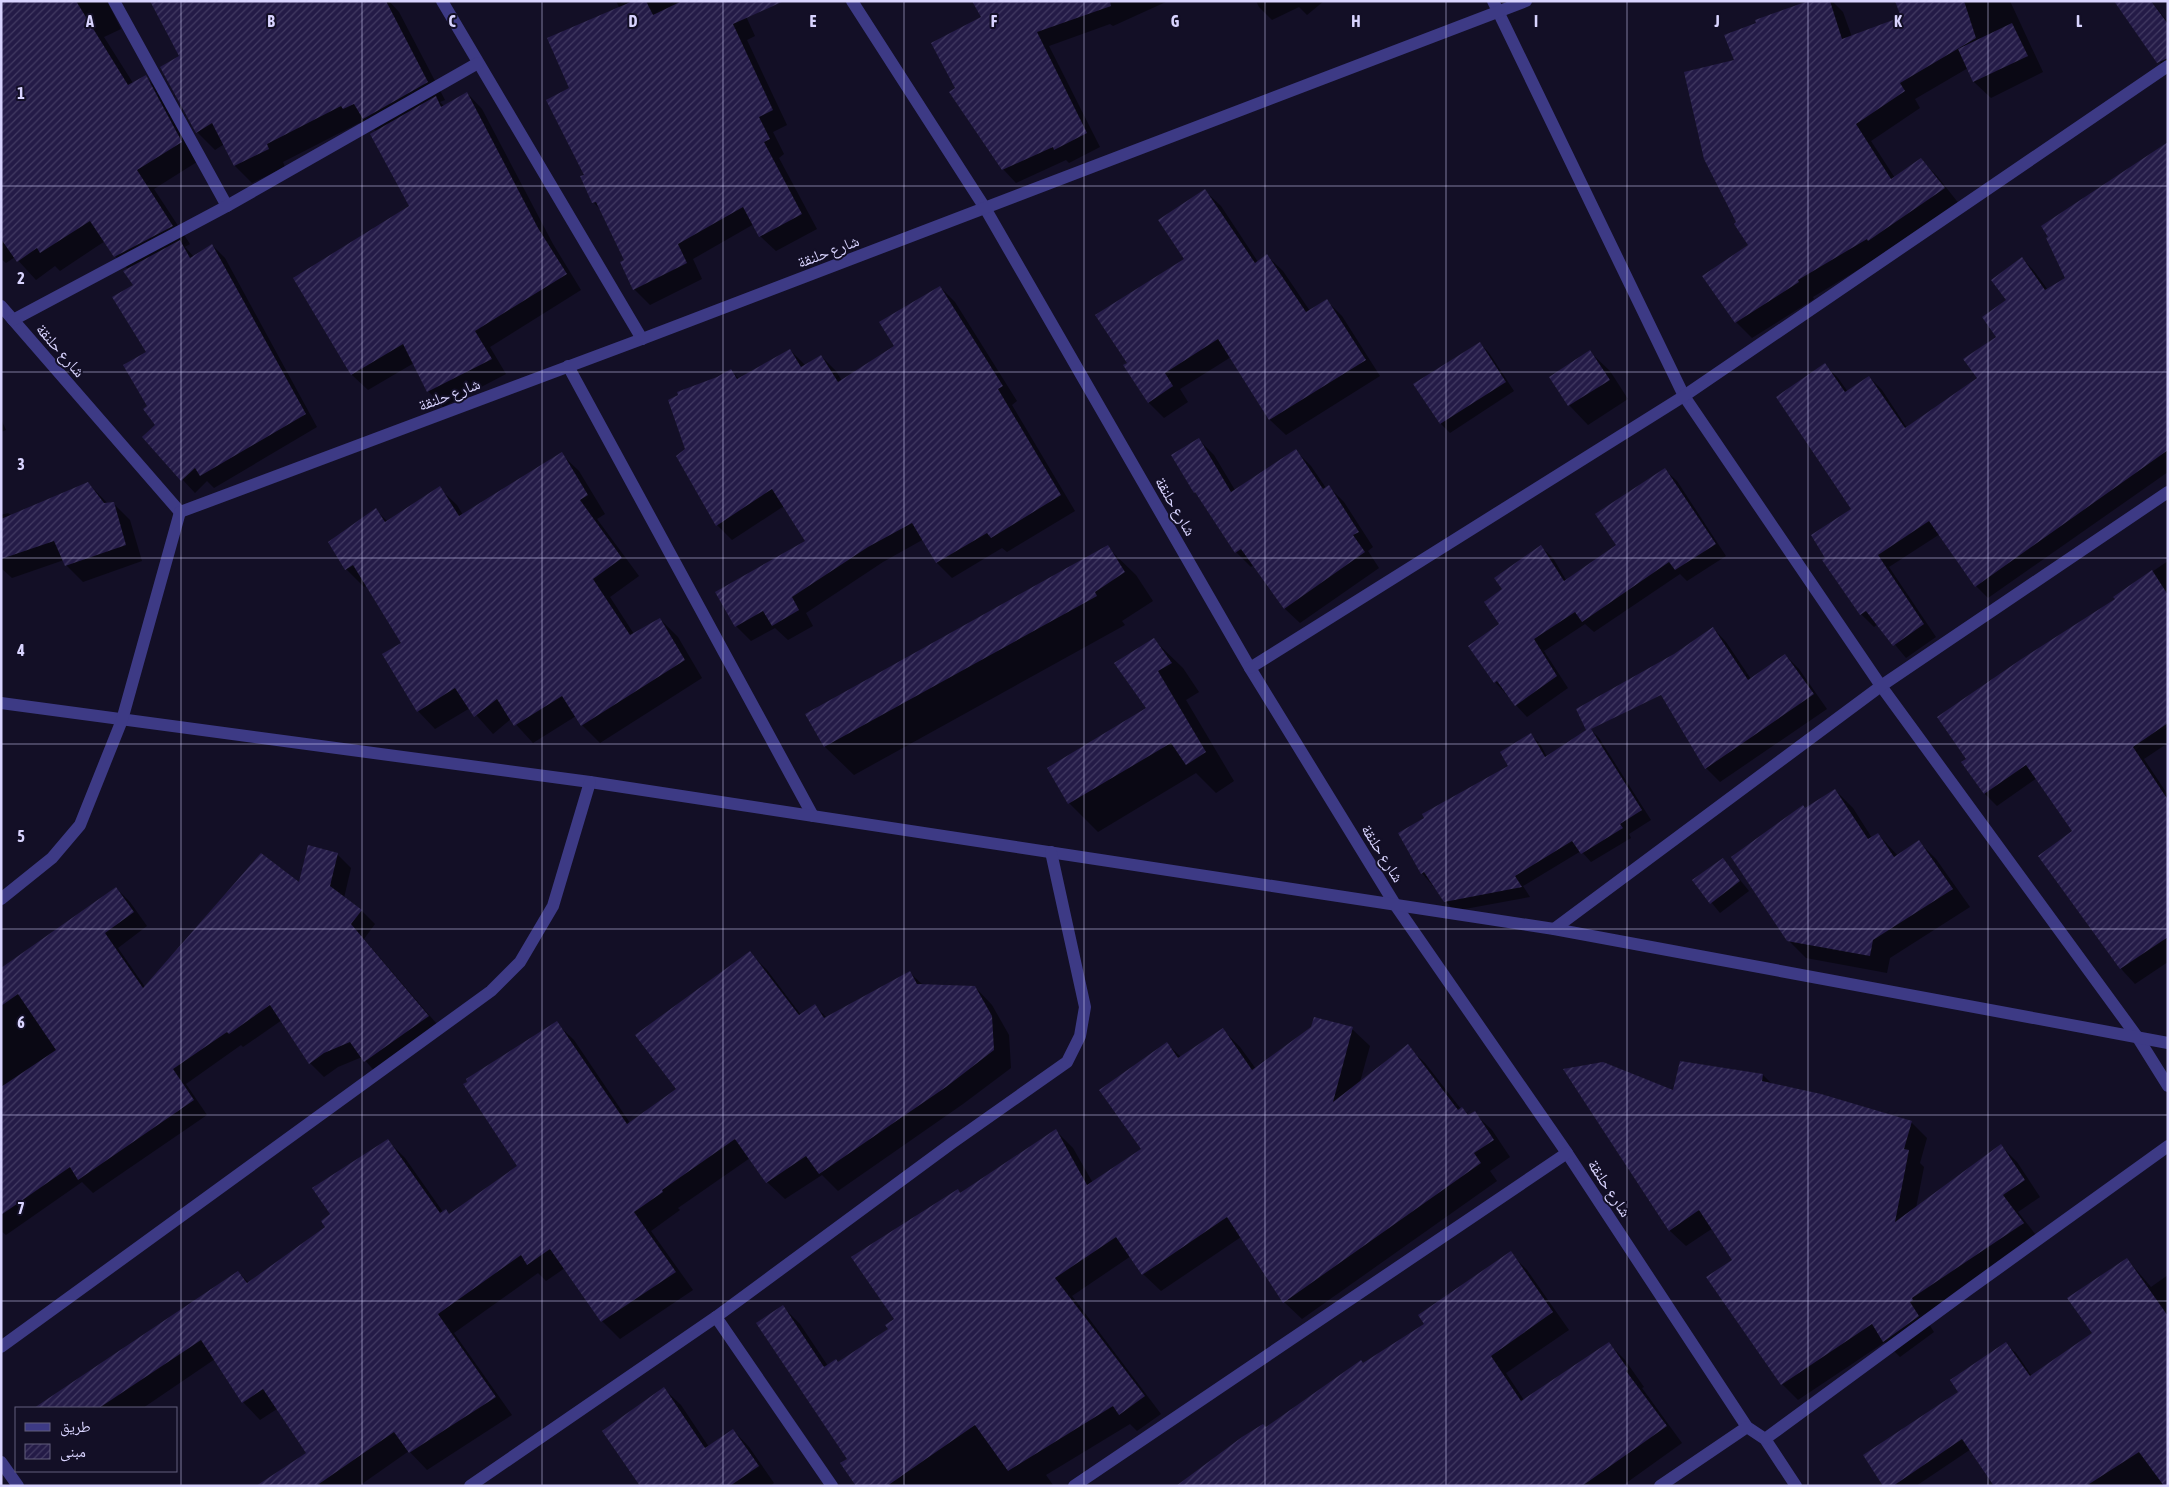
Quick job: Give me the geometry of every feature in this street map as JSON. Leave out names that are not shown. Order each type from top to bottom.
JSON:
[{"type":"street","points":[[114,1],[227,206]]},
{"type":"street","points":[[442,1],[642,339]]},
{"type":"street","name":"شارع حلنقة","points":[[852,1],[985,208],[1250,668],[1396,906],[1567,1153],[1748,1427],[1765,1440],[1796,1486]]},
{"type":"street","points":[[985,208],[1496,6],[1526,1]]},
{"type":"street","points":[[1496,6],[1684,396],[1881,686],[2138,1038],[2168,1086]]},
{"type":"street","points":[[13,320],[227,206],[478,63]]},
{"type":"street","points":[[1250,668],[1684,396],[2168,66]]},
{"type":"street","name":"شارع حلنقة","points":[[1,306],[180,512],[985,208]]},
{"type":"street","points":[[568,366],[813,816]]},
{"type":"street","points":[[1554,929],[1881,686],[2168,492]]},
{"type":"street","points":[[1,900],[52,858],[80,825],[122,720],[180,512]]},
{"type":"street","points":[[1,703],[590,782],[1554,929],[2168,1043]]},
{"type":"street","points":[[1,1347],[491,991],[520,962],[553,906],[590,782]]},
{"type":"street","points":[[470,1486],[716,1316],[1067,1062],[1080,1036],[1085,1007],[1051,852]]},
{"type":"street","points":[[1765,1440],[1968,1290],[2168,1146]]},
{"type":"street","points":[[1074,1486],[1092,1481],[1567,1153]]},
{"type":"street","points":[[716,1316],[832,1486]]},
{"type":"street","points":[[1660,1486],[1748,1427]]},
{"type":"street","points":[[1,1462],[18,1486]]},
{"type":"building","points":[[1,1],[76,1],[128,85],[146,75],[182,142],[137,170],[173,226],[114,257],[90,221],[40,253],[37,248],[17,262],[1,239]]},
{"type":"building","points":[[150,1],[386,1],[428,82],[363,119],[354,104],[343,109],[341,106],[267,144],[269,149],[234,166],[212,123],[196,133],[160,67],[179,56]]},
{"type":"building","points":[[633,1],[646,1],[653,15],[682,1],[784,1],[733,24],[773,110],[759,117],[770,139],[764,142],[802,214],[759,237],[743,207],[678,244],[687,263],[633,290],[620,262],[624,260],[596,202],[592,203],[580,176],[584,175],[546,100],[569,88],[547,38]]},
{"type":"building","points":[[972,1],[1110,1],[1111,6],[1037,32],[1087,133],[1054,150],[1053,147],[1002,170],[949,92],[955,88],[931,43],[981,17]]},
{"type":"building","points":[[1808,1],[1830,1],[1842,39],[1901,17],[1895,1],[1964,1],[1976,38],[1900,83],[1905,91],[1856,124],[1891,179],[1921,158],[1945,188],[1868,241],[1867,239],[1798,280],[1799,282],[1735,323],[1702,276],[1748,245],[1734,224],[1736,222],[1704,159],[1684,72],[1734,60],[1724,35],[1756,23],[1755,20]]},
{"type":"building","points":[[2114,1],[2151,1],[2168,24],[2168,58],[2157,63]]},
{"type":"building","points":[[2012,23],[2028,56],[1973,82],[1958,49]]},
{"type":"building","points":[[467,92],[538,228],[567,274],[475,331],[492,359],[427,392],[403,344],[351,375],[293,278],[409,206],[370,134],[436,96],[441,107]]},
{"type":"building","points":[[2168,142],[2168,450],[1975,587],[1929,521],[1878,555],[1924,624],[1893,646],[1866,611],[1860,615],[1822,560],[1825,558],[1811,535],[1851,509],[1776,397],[1825,363],[1845,392],[1869,376],[1905,428],[1977,378],[1963,359],[1996,337],[1982,317],[2006,300],[1991,280],[2022,257],[2045,290],[2065,278],[2046,238],[2048,237],[2041,226]]},
{"type":"building","points":[[1205,189],[1255,263],[1267,254],[1306,312],[1327,299],[1366,360],[1269,420],[1218,339],[1165,373],[1173,386],[1148,403],[1123,365],[1127,363],[1095,315],[1184,259],[1158,220]]},
{"type":"building","points":[[180,240],[190,258],[212,244],[306,414],[200,476],[195,468],[181,481],[142,437],[155,425],[143,409],[147,406],[123,365],[146,352],[112,297],[133,285],[123,271]]},
{"type":"building","points":[[940,286],[1003,386],[998,389],[1061,495],[991,538],[987,533],[936,563],[912,523],[868,547],[792,597],[799,610],[772,626],[763,611],[735,627],[715,592],[805,541],[772,489],[716,526],[676,456],[685,449],[668,400],[678,395],[677,392],[717,377],[731,369],[737,379],[790,349],[801,367],[821,355],[838,382],[894,346],[879,322]]},
{"type":"building","points":[[1480,342],[1506,382],[1440,424],[1413,384]]},
{"type":"building","points":[[1590,350],[1610,380],[1568,406],[1549,377]]},
{"type":"building","points":[[1199,438],[1231,492],[1296,449],[1323,489],[1329,485],[1359,532],[1353,535],[1365,552],[1284,609],[1241,549],[1235,553],[1194,493],[1171,455]]},
{"type":"building","points":[[562,452],[588,495],[580,500],[622,558],[593,579],[630,635],[660,618],[685,660],[581,726],[562,696],[514,726],[497,699],[474,717],[455,688],[417,712],[382,654],[401,643],[353,565],[345,570],[328,542],[376,508],[385,522],[440,486],[459,516]]},
{"type":"building","points":[[1665,468],[1716,544],[1675,570],[1669,562],[1582,622],[1575,612],[1534,639],[1557,676],[1515,706],[1497,681],[1494,683],[1468,646],[1499,624],[1484,602],[1502,589],[1494,578],[1541,545],[1564,581],[1616,545],[1595,514]]},
{"type":"building","points":[[88,482],[104,503],[114,502],[126,545],[65,566],[54,541],[1,559],[1,519]]},
{"type":"building","points":[[1108,545],[1125,572],[1095,592],[1097,596],[824,747],[805,714]]},
{"type":"building","points":[[2152,570],[2168,595],[2168,723],[2133,747],[2168,800],[2168,937],[2120,969],[2038,856],[2072,831],[2026,765],[1984,794],[1961,762],[1966,759],[1937,717],[2020,660],[2115,599],[2113,597]]},
{"type":"building","points":[[1713,627],[1748,680],[1785,654],[1814,694],[1705,769],[1661,695],[1591,729],[1642,810],[1620,824],[1623,828],[1581,854],[1572,841],[1515,876],[1522,887],[1444,902],[1424,872],[1421,874],[1398,833],[1424,818],[1422,814],[1508,766],[1500,752],[1531,733],[1545,757],[1586,730],[1576,709],[1674,654]]},
{"type":"building","points":[[1154,638],[1172,663],[1158,671],[1206,752],[1186,765],[1171,743],[1068,804],[1047,768],[1146,708],[1114,663]]},
{"type":"building","points":[[1835,789],[1868,839],[1878,833],[1894,857],[1919,840],[1953,889],[1873,940],[1870,956],[1787,941],[1731,857],[1803,805],[1805,808]]},
{"type":"building","points":[[308,845],[338,853],[330,886],[362,910],[351,924],[429,1016],[364,1062],[350,1042],[324,1053],[309,1064],[270,1005],[229,1034],[227,1032],[173,1069],[194,1100],[78,1180],[70,1167],[1,1215],[1,1087],[56,1050],[18,994],[1,1006],[1,968],[116,887],[134,912],[105,933],[143,988],[261,853],[299,882]]},
{"type":"building","points":[[1723,858],[1740,881],[1710,904],[1692,880]]},
{"type":"building","points":[[750,951],[799,1015],[815,1004],[824,1018],[910,971],[917,984],[975,986],[992,1016],[994,1050],[946,1087],[819,1174],[806,1156],[766,1183],[735,1139],[634,1212],[676,1272],[601,1322],[550,1249],[527,1265],[521,1255],[438,1314],[496,1397],[409,1453],[394,1432],[316,1486],[256,1486],[306,1453],[263,1389],[242,1403],[201,1340],[100,1407],[35,1407],[238,1271],[247,1283],[325,1227],[321,1221],[330,1214],[312,1188],[388,1139],[440,1213],[446,1209],[449,1214],[517,1166],[463,1084],[467,1082],[466,1079],[557,1021],[627,1124],[676,1089],[635,1035]]},
{"type":"building","points":[[1314,1017],[1353,1027],[1333,1102],[1408,1044],[1458,1110],[1462,1107],[1468,1115],[1475,1111],[1494,1140],[1474,1153],[1481,1163],[1283,1303],[1227,1217],[1142,1275],[1116,1237],[1055,1278],[1145,1396],[1119,1415],[1113,1406],[1008,1471],[975,1425],[887,1486],[856,1486],[840,1463],[847,1459],[756,1323],[783,1305],[824,1367],[836,1359],[838,1362],[888,1329],[885,1325],[894,1319],[851,1257],[958,1189],[960,1193],[1056,1129],[1087,1185],[1141,1149],[1099,1090],[1167,1042],[1178,1058],[1223,1028],[1252,1070],[1311,1027]]},
{"type":"building","points":[[1680,1061],[1763,1074],[1762,1081],[1821,1094],[1912,1121],[1904,1149],[1909,1150],[1895,1222],[2001,1144],[2025,1180],[2003,1195],[2024,1223],[1912,1298],[1913,1300],[1910,1302],[1919,1316],[1883,1342],[1872,1324],[1781,1385],[1706,1277],[1732,1260],[1699,1210],[1669,1231],[1563,1069],[1603,1062],[1673,1090]]},
{"type":"building","points":[[1511,1251],[1553,1312],[1491,1356],[1521,1401],[1609,1342],[1628,1369],[1626,1371],[1667,1426],[1582,1486],[1176,1486],[1242,1437],[1263,1424],[1266,1427],[1361,1360],[1363,1363],[1424,1324],[1418,1315]]},
{"type":"building","points":[[2127,1258],[2168,1316],[2168,1486],[2164,1486],[2139,1452],[2086,1486],[1994,1486],[1962,1439],[1893,1486],[1883,1486],[1863,1455],[1958,1392],[1950,1380],[2006,1342],[2030,1376],[2092,1333],[2067,1298]]},
{"type":"building","points":[[664,1387],[705,1448],[733,1429],[759,1466],[730,1486],[640,1486],[602,1431]]}]
